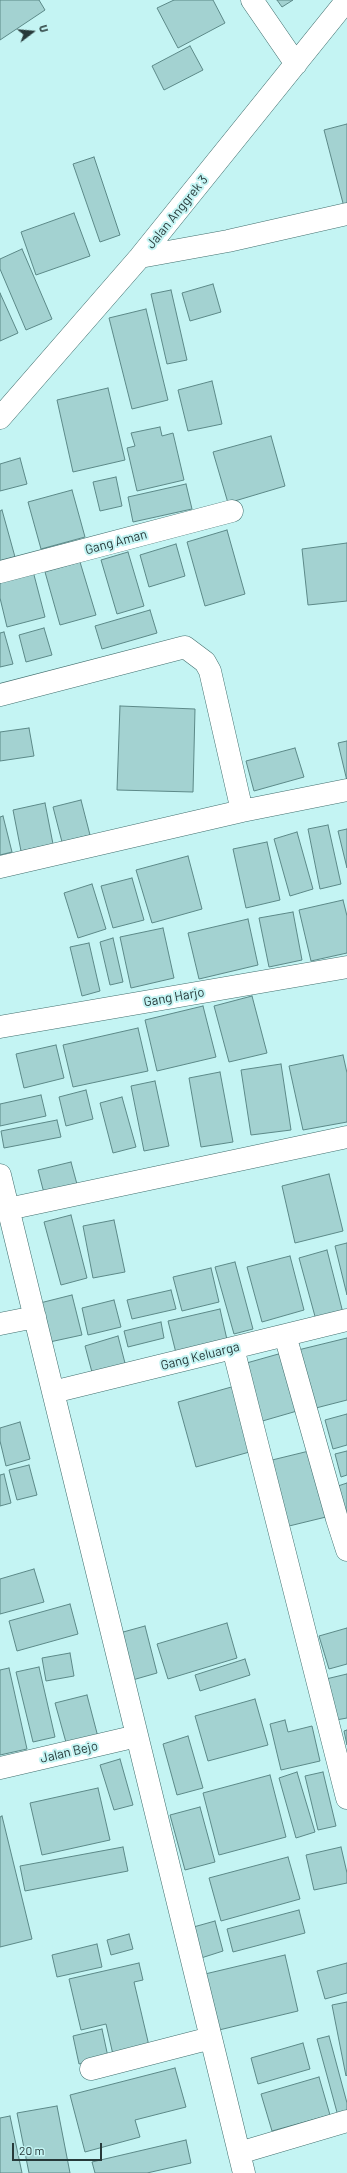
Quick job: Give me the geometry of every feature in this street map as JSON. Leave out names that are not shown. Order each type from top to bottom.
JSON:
[{"type":"street","points":[[252,0],[296,64]]},
{"type":"street","name":"Jalan Anggrek 3","points":[[0,418],[140,257],[347,0]]},
{"type":"street","points":[[140,257],[228,242],[347,214]]},
{"type":"street","name":"Gang Aman","points":[[0,572],[232,511]]},
{"type":"street","points":[[0,695],[185,647],[205,662],[210,671],[242,811]]},
{"type":"street","points":[[0,867],[242,811],[347,790]]},
{"type":"street","name":"Gang Harjo","points":[[0,1027],[347,967]]},
{"type":"street","points":[[8,1209],[347,1138]]},
{"type":"street","points":[[0,1175],[241,2163],[347,2121]]},
{"type":"street","points":[[0,1324],[35,1317]]},
{"type":"street","name":"Gang Keluarga","points":[[53,1392],[347,1320]]},
{"type":"street","points":[[285,1335],[336,1519],[347,1550]]},
{"type":"street","points":[[233,1348],[347,1798]]},
{"type":"street","name":"Jalan Bejo","points":[[0,1768],[137,1736]]},
{"type":"street","points":[[91,2069],[211,2038]]},
{"type":"building","points":[[0,0],[39,0],[45,10],[0,40]]},
{"type":"building","points":[[174,0],[213,0],[225,23],[178,48],[157,8]]},
{"type":"building","points":[[277,0],[293,0],[282,7]]},
{"type":"building","points":[[190,46],[203,70],[164,90],[152,66]]},
{"type":"building","points":[[347,124],[347,206],[344,207],[324,130]]},
{"type":"building","points":[[94,157],[120,235],[100,242],[73,164]]},
{"type":"building","points":[[74,213],[90,256],[36,275],[21,232]]},
{"type":"building","points":[[22,249],[52,319],[26,330],[0,269],[0,259]]},
{"type":"building","points":[[213,284],[221,312],[190,321],[182,293]]},
{"type":"building","points":[[171,290],[187,360],[167,364],[151,294]]},
{"type":"building","points":[[0,293],[18,333],[0,341]]},
{"type":"building","points":[[146,309],[168,400],[132,409],[109,318]]},
{"type":"building","points":[[212,381],[222,424],[188,431],[178,390]]},
{"type":"building","points":[[108,388],[125,460],[73,472],[57,400]]},
{"type":"building","points":[[160,427],[162,436],[173,433],[184,480],[137,491],[127,448],[135,446],[131,433]]},
{"type":"building","points":[[271,436],[285,486],[228,503],[213,452]]},
{"type":"building","points":[[20,458],[27,484],[0,491],[0,464]]},
{"type":"building","points":[[116,477],[122,506],[100,511],[93,482]]},
{"type":"building","points":[[186,484],[192,509],[133,522],[128,497]]},
{"type":"building","points":[[72,490],[85,537],[41,549],[28,502]]},
{"type":"building","points":[[2,510],[15,557],[0,561],[0,511]]},
{"type":"building","points":[[227,530],[245,594],[205,606],[187,542]]},
{"type":"building","points":[[347,543],[347,601],[308,605],[302,549]]},
{"type":"building","points":[[176,544],[185,576],[149,587],[140,555]]},
{"type":"building","points":[[128,552],[144,606],[117,614],[101,560]]},
{"type":"building","points":[[80,562],[96,615],[60,625],[45,572]]},
{"type":"building","points":[[33,571],[45,617],[7,627],[0,598],[0,580]]},
{"type":"building","points":[[150,610],[157,633],[102,649],[95,626]]},
{"type":"building","points":[[44,628],[52,655],[26,662],[19,635]]},
{"type":"building","points":[[4,632],[13,664],[0,667],[0,633]]},
{"type":"building","points":[[120,706],[195,709],[193,792],[117,790]]},
{"type":"building","points":[[29,728],[34,756],[0,761],[0,732]]},
{"type":"building","points":[[347,741],[347,781],[338,743]]},
{"type":"building","points":[[295,748],[304,777],[254,791],[246,761]]},
{"type":"building","points":[[81,800],[90,835],[62,842],[53,807]]},
{"type":"building","points":[[45,803],[53,844],[21,851],[13,810]]},
{"type":"building","points":[[3,816],[12,852],[0,855],[0,817]]},
{"type":"building","points":[[328,825],[341,884],[320,889],[308,829]]},
{"type":"building","points":[[347,829],[347,868],[338,831]]},
{"type":"building","points":[[297,832],[313,889],[290,896],[274,839]]},
{"type":"building","points":[[267,842],[280,900],[246,908],[233,849]]},
{"type":"building","points":[[188,856],[202,909],[152,923],[136,870]]},
{"type":"building","points":[[132,878],[144,920],[113,928],[101,886]]},
{"type":"building","points":[[92,884],[106,929],[78,938],[64,893]]},
{"type":"building","points":[[343,900],[347,916],[347,953],[311,961],[299,910]]},
{"type":"building","points":[[293,912],[302,960],[269,967],[259,918]]},
{"type":"building","points":[[248,919],[258,965],[199,979],[188,933]]},
{"type":"building","points":[[163,928],[174,978],[131,988],[120,937]]},
{"type":"building","points":[[113,938],[123,982],[110,985],[100,942]]},
{"type":"building","points":[[89,943],[100,991],[82,996],[70,947]]},
{"type":"building","points":[[252,996],[267,1053],[229,1062],[214,1006]]},
{"type":"building","points":[[203,1006],[216,1057],[157,1071],[145,1020]]},
{"type":"building","points":[[138,1028],[148,1071],[73,1087],[63,1045]]},
{"type":"building","points":[[56,1045],[64,1078],[24,1088],[16,1054]]},
{"type":"building","points":[[343,1055],[347,1073],[347,1122],[303,1130],[289,1066]]},
{"type":"building","points":[[281,1064],[291,1130],[251,1135],[241,1070]]},
{"type":"building","points":[[220,1072],[233,1142],[201,1147],[189,1078]]},
{"type":"building","points":[[155,1081],[169,1146],[144,1151],[131,1086]]},
{"type":"building","points":[[86,1090],[93,1119],[66,1126],[59,1097]]},
{"type":"building","points":[[41,1095],[46,1116],[0,1126],[0,1104]]},
{"type":"building","points":[[122,1097],[136,1147],[113,1153],[100,1103]]},
{"type":"building","points":[[57,1120],[61,1137],[4,1148],[1,1131]]},
{"type":"building","points":[[71,1162],[78,1188],[45,1197],[38,1170]]},
{"type":"building","points":[[329,1174],[343,1231],[295,1243],[282,1186]]},
{"type":"building","points":[[71,1215],[87,1278],[61,1285],[44,1222]]},
{"type":"building","points":[[114,1220],[125,1272],[93,1278],[83,1226]]},
{"type":"building","points":[[347,1243],[347,1295],[335,1246]]},
{"type":"building","points":[[327,1250],[343,1313],[316,1320],[299,1258]]},
{"type":"building","points":[[290,1256],[304,1310],[262,1322],[247,1267]]},
{"type":"building","points":[[235,1262],[253,1329],[234,1334],[215,1267]]},
{"type":"building","points":[[211,1268],[219,1302],[182,1311],[173,1277]]},
{"type":"building","points":[[171,1290],[176,1309],[132,1319],[127,1300]]},
{"type":"building","points":[[72,1295],[82,1335],[45,1343],[36,1304]]},
{"type":"building","points":[[114,1300],[121,1327],[88,1335],[82,1308]]},
{"type":"building","points":[[220,1309],[228,1344],[177,1357],[168,1321]]},
{"type":"building","points":[[161,1322],[164,1338],[128,1347],[124,1331]]},
{"type":"building","points":[[118,1336],[126,1367],[93,1376],[85,1346]]},
{"type":"building","points":[[347,1338],[347,1400],[312,1409],[298,1350]]},
{"type":"building","points":[[282,1353],[297,1411],[259,1422],[243,1364]]},
{"type":"building","points":[[235,1386],[253,1451],[196,1467],[178,1402]]},
{"type":"building","points":[[347,1414],[347,1445],[333,1449],[325,1420]]},
{"type":"building","points":[[20,1422],[30,1459],[6,1466],[0,1441],[0,1428]]},
{"type":"building","points":[[309,1451],[326,1517],[285,1527],[268,1461]]},
{"type":"building","points":[[347,1451],[347,1475],[341,1477],[335,1454]]},
{"type":"building","points":[[29,1465],[37,1495],[17,1500],[9,1470]]},
{"type":"building","points":[[4,1474],[11,1503],[0,1506],[0,1475]]},
{"type":"building","points":[[347,1483],[347,1520],[338,1486]]},
{"type":"building","points":[[34,1569],[44,1602],[0,1614],[0,1579]]},
{"type":"building","points":[[70,1604],[78,1634],[17,1651],[9,1621]]},
{"type":"building","points":[[227,1623],[237,1658],[168,1679],[157,1644]]},
{"type":"building","points":[[145,1626],[157,1673],[129,1681],[116,1634]]},
{"type":"building","points":[[347,1628],[347,1664],[329,1669],[319,1636]]},
{"type":"building","points":[[70,1653],[74,1676],[46,1681],[42,1658]]},
{"type":"building","points":[[245,1659],[250,1675],[200,1691],[195,1675]]},
{"type":"building","points":[[39,1667],[55,1737],[33,1742],[16,1672]]},
{"type":"building","points":[[9,1668],[27,1749],[0,1755],[0,1670]]},
{"type":"building","points":[[347,1674],[347,1718],[336,1720],[326,1679]]},
{"type":"building","points":[[87,1695],[98,1737],[67,1746],[55,1703]]},
{"type":"building","points":[[255,1699],[268,1745],[208,1761],[195,1716]]},
{"type":"building","points":[[285,1720],[288,1732],[312,1726],[320,1761],[281,1770],[270,1724]]},
{"type":"building","points":[[347,1730],[347,1745],[344,1731]]},
{"type":"building","points":[[188,1736],[203,1788],[177,1795],[163,1744]]},
{"type":"building","points":[[120,1759],[133,1805],[114,1810],[100,1765]]},
{"type":"building","points":[[297,1772],[315,1832],[296,1838],[279,1778]]},
{"type":"building","points":[[323,1772],[336,1826],[318,1830],[305,1776]]},
{"type":"building","points":[[270,1775],[286,1837],[219,1855],[203,1793]]},
{"type":"building","points":[[98,1788],[110,1840],[42,1855],[30,1803]]},
{"type":"building","points":[[200,1807],[215,1862],[185,1870],[170,1815]]},
{"type":"building","points":[[2,1816],[32,1939],[0,1947],[0,1817]]},
{"type":"building","points":[[123,1847],[128,1871],[25,1891],[20,1866]]},
{"type":"building","points":[[341,1847],[347,1873],[347,1883],[314,1890],[306,1855]]},
{"type":"building","points":[[288,1857],[300,1899],[221,1921],[209,1878]]},
{"type":"building","points":[[299,1910],[305,1933],[233,1952],[227,1929]]},
{"type":"building","points":[[215,1921],[223,1951],[198,1959],[190,1928]]},
{"type":"building","points":[[129,1934],[133,1949],[111,1955],[107,1940]]},
{"type":"building","points":[[97,1944],[102,1967],[57,1977],[52,1955]]},
{"type":"building","points":[[285,1955],[298,2011],[219,2030],[205,1974]]},
{"type":"building","points":[[139,1963],[143,1980],[134,1982],[150,2050],[114,2059],[106,2024],[81,2030],[69,1979]]},
{"type":"building","points":[[347,1963],[347,1993],[325,1999],[317,1971]]},
{"type":"building","points":[[347,2002],[347,2075],[346,2076],[332,2005]]},
{"type":"building","points":[[102,2029],[108,2057],[79,2064],[73,2036]]},
{"type":"building","points":[[329,2036],[347,2103],[347,2113],[338,2116],[317,2039]]},
{"type":"building","points":[[303,2043],[310,2069],[258,2084],[251,2058]]},
{"type":"building","points":[[175,2068],[186,2107],[135,2120],[140,2137],[85,2152],[70,2095]]},
{"type":"building","points":[[319,2077],[330,2115],[272,2131],[261,2094]]},
{"type":"building","points":[[57,2106],[70,2173],[29,2173],[17,2113]]},
{"type":"building","points":[[10,2116],[22,2173],[0,2173],[0,2118]]},
{"type":"building","points":[[186,2140],[191,2163],[147,2173],[95,2173],[92,2162]]}]
